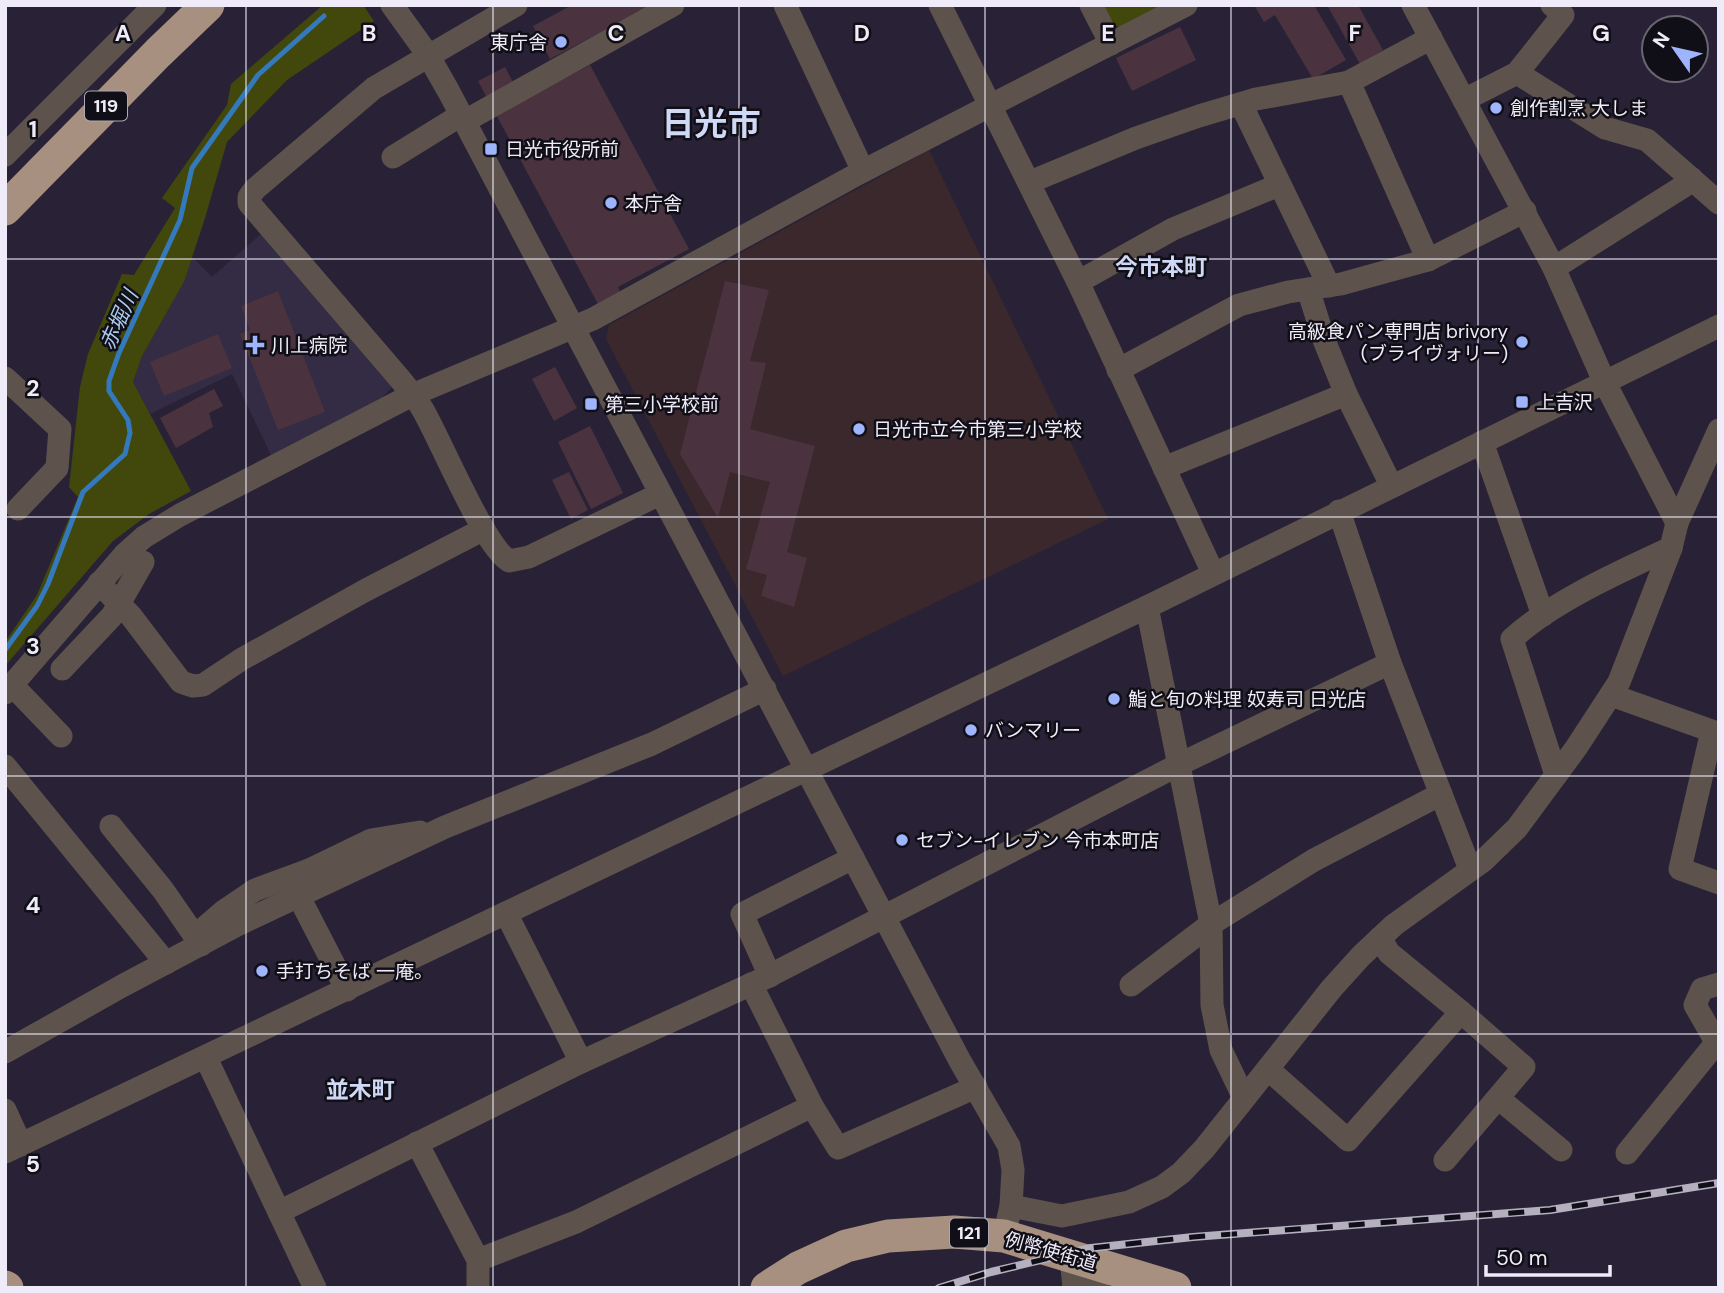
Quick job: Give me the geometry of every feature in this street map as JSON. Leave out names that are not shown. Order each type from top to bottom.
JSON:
[{"type":"highway","name":"119","points":[[5,209],[208,5]]},
{"type":"highway","name":"例幣使街道","points":[[767,1288],[799,1268],[846,1246],[888,1236],[954,1232],[1008,1221],[1073,1276],[1175,1288]]},
{"type":"street","points":[[5,155],[155,5]]},
{"type":"street","points":[[392,5],[428,55],[463,118],[884,918],[1009,1146],[1013,1170],[1008,1221],[1062,1216],[1129,1202],[1162,1187],[1204,1149],[1332,988],[1380,938],[1483,861],[1517,828],[1619,682],[1671,548],[1677,523],[1719,430]]},
{"type":"street","points":[[516,5],[374,88],[255,188],[249,197],[249,203],[422,407],[484,529],[502,556],[509,561],[529,557],[660,495]]},
{"type":"street","points":[[393,157],[673,5]]},
{"type":"street","points":[[785,5],[863,171]]},
{"type":"street","points":[[940,5],[1030,182],[1213,573]]},
{"type":"street","points":[[1091,5],[1111,44]]},
{"type":"street","points":[[61,736],[8,689],[125,554],[157,528],[412,395],[575,328],[863,171],[1186,5]]},
{"type":"street","points":[[1413,5],[1555,268],[1604,380],[1677,523]]},
{"type":"street","points":[[1464,100],[1517,73],[1558,10]]},
{"type":"street","points":[[1030,182],[1136,138],[1241,104],[1349,82],[1431,38]]},
{"type":"street","points":[[1517,73],[1605,128],[1647,140],[1719,203]]},
{"type":"street","points":[[1349,82],[1428,260]]},
{"type":"street","points":[[1241,104],[1308,239],[1319,287],[1324,340],[1346,394],[1391,485]]},
{"type":"street","points":[[1555,268],[1684,186],[1691,178]]},
{"type":"street","points":[[1078,282],[1173,229],[1279,185]]},
{"type":"street","points":[[1118,370],[1239,305],[1428,260],[1525,211]]},
{"type":"street","points":[[5,1110],[13,1149],[1147,607],[1604,380],[1719,326]]},
{"type":"street","points":[[5,378],[60,429],[57,468],[18,509]]},
{"type":"street","points":[[1164,468],[1346,394]]},
{"type":"street","points":[[1482,442],[1543,615]]},
{"type":"street","points":[[1339,511],[1390,663],[1470,869]]},
{"type":"street","points":[[99,583],[120,604],[181,682],[193,686],[203,685],[242,659],[366,590],[484,529]]},
{"type":"street","points":[[1556,775],[1513,639],[1529,623],[1617,573],[1671,548]]},
{"type":"street","points":[[62,668],[89,643],[120,604],[143,562]]},
{"type":"street","points":[[1147,607],[1211,924],[1212,1005],[1221,1051],[1244,1098]]},
{"type":"street","points":[[279,1212],[580,1062],[761,980],[1180,764],[1390,663]]},
{"type":"street","points":[[198,940],[299,897],[445,827],[652,744],[765,689]]},
{"type":"street","points":[[1611,695],[1712,731],[1680,869],[1719,883]]},
{"type":"street","points":[[5,766],[166,963]]},
{"type":"street","points":[[1130,985],[1211,924],[1314,860],[1441,794]]},
{"type":"street","points":[[111,826],[163,890],[198,940]]},
{"type":"street","points":[[5,1052],[166,963],[198,940],[224,911],[255,890],[309,870],[371,840],[445,827]]},
{"type":"street","points":[[853,858],[742,914],[761,980],[812,1106],[838,1148],[976,1087]]},
{"type":"street","points":[[299,897],[347,990]]},
{"type":"street","points":[[506,913],[580,1062]]},
{"type":"street","points":[[1380,938],[1390,953],[1524,1067],[1446,1160]]},
{"type":"street","points":[[1627,1153],[1718,1045],[1695,1005],[1702,989],[1719,985]]},
{"type":"street","points":[[1268,1069],[1348,1140],[1461,1012]]},
{"type":"street","points":[[206,1058],[315,1288]]},
{"type":"street","points":[[1498,1098],[1561,1150]]},
{"type":"street","points":[[478,1260],[576,1222],[812,1106]]},
{"type":"street","points":[[416,1143],[478,1260],[478,1288]]},
{"type":"street","points":[[1073,1276],[1098,1288]]},
{"type":"shaded area","name":"日光市立今市第三小学校","points":[[929,150],[1108,519],[783,676],[606,339],[609,325]]},
{"type":"shaded area","name":"川上病院","points":[[262,233],[392,379],[392,387],[382,398],[271,455],[232,374],[150,414],[133,382],[142,356],[184,282],[191,256],[212,277]]},
{"type":"green space","points":[[323,5],[363,5],[374,21],[287,80],[227,142],[184,282],[142,356],[133,382],[191,491],[149,514],[113,541],[5,666],[5,642],[37,595],[78,497],[69,487],[80,387],[88,354],[122,274],[134,275],[175,208],[162,198],[227,105],[231,84]]},
{"type":"green space","points":[[1099,5],[1161,5],[1119,27],[1107,21]]},
{"type":"building","name":"東庁舎","points":[[572,5],[652,5],[550,59],[533,26]]},
{"type":"building","points":[[1254,5],[1314,5],[1346,60],[1313,79],[1275,15],[1264,22]]},
{"type":"building","points":[[1327,5],[1358,5],[1383,50],[1360,64]]},
{"type":"building","points":[[1180,27],[1196,60],[1132,91],[1116,58]]},
{"type":"building","name":"本庁舎","points":[[590,65],[689,249],[618,287],[620,292],[598,304],[478,81],[505,67],[523,101]]},
{"type":"building","points":[[725,281],[769,290],[750,361],[766,363],[750,429],[815,446],[787,552],[807,558],[794,607],[761,596],[767,575],[746,569],[770,482],[730,472],[718,518],[680,454]]},
{"type":"building","points":[[278,291],[325,412],[278,430],[240,334],[250,330],[241,306]]},
{"type":"building","points":[[218,334],[232,368],[164,396],[150,362]]},
{"type":"building","points":[[555,367],[577,408],[554,421],[532,379]]},
{"type":"building","points":[[214,389],[223,406],[209,413],[213,427],[176,448],[160,418]]},
{"type":"building","points":[[590,426],[623,493],[591,509],[558,442]]},
{"type":"building","points":[[569,472],[588,510],[571,519],[552,480]]},
{"type":"waterway","name":"赤堀川","points":[[5,650],[37,606],[48,584],[83,492],[125,454],[130,433],[128,420],[109,391],[109,381],[119,353],[180,220],[192,168],[258,75],[324,16]]},
{"type":"railway","points":[[939,1288],[991,1272],[1091,1248],[1193,1237],[1550,1210],[1719,1183]]},
{"type":"place","name":"東庁舎","points":[[561,42]]},
{"type":"place","name":"創作割烹 大しま","points":[[1496,108]]},
{"type":"place","name":"日光市役所前","points":[[491,149]]},
{"type":"place","name":"本庁舎","points":[[611,203]]},
{"type":"place","name":"高級食パン専門店 brivory (ブライヴォリー)","points":[[1522,342]]},
{"type":"place","name":"川上病院","points":[[255,345]]},
{"type":"place","name":"上吉沢","points":[[1522,402]]},
{"type":"place","name":"第三小学校前","points":[[591,404]]},
{"type":"place","name":"日光市立今市第三小学校","points":[[859,429]]},
{"type":"place","name":"鮨と旬の料理 奴寿司 日光店","points":[[1114,699]]},
{"type":"place","name":"バンマリー","points":[[971,730]]},
{"type":"place","name":"セブン-イレブン 今市本町店","points":[[902,840]]},
{"type":"place","name":"手打ちそば 一庵。","points":[[262,971]]},
{"type":"district","name":"日光市","points":[[711,123]]},
{"type":"district","name":"今市本町","points":[[1161,267]]},
{"type":"district","name":"並木町","points":[[360,1090]]}]
